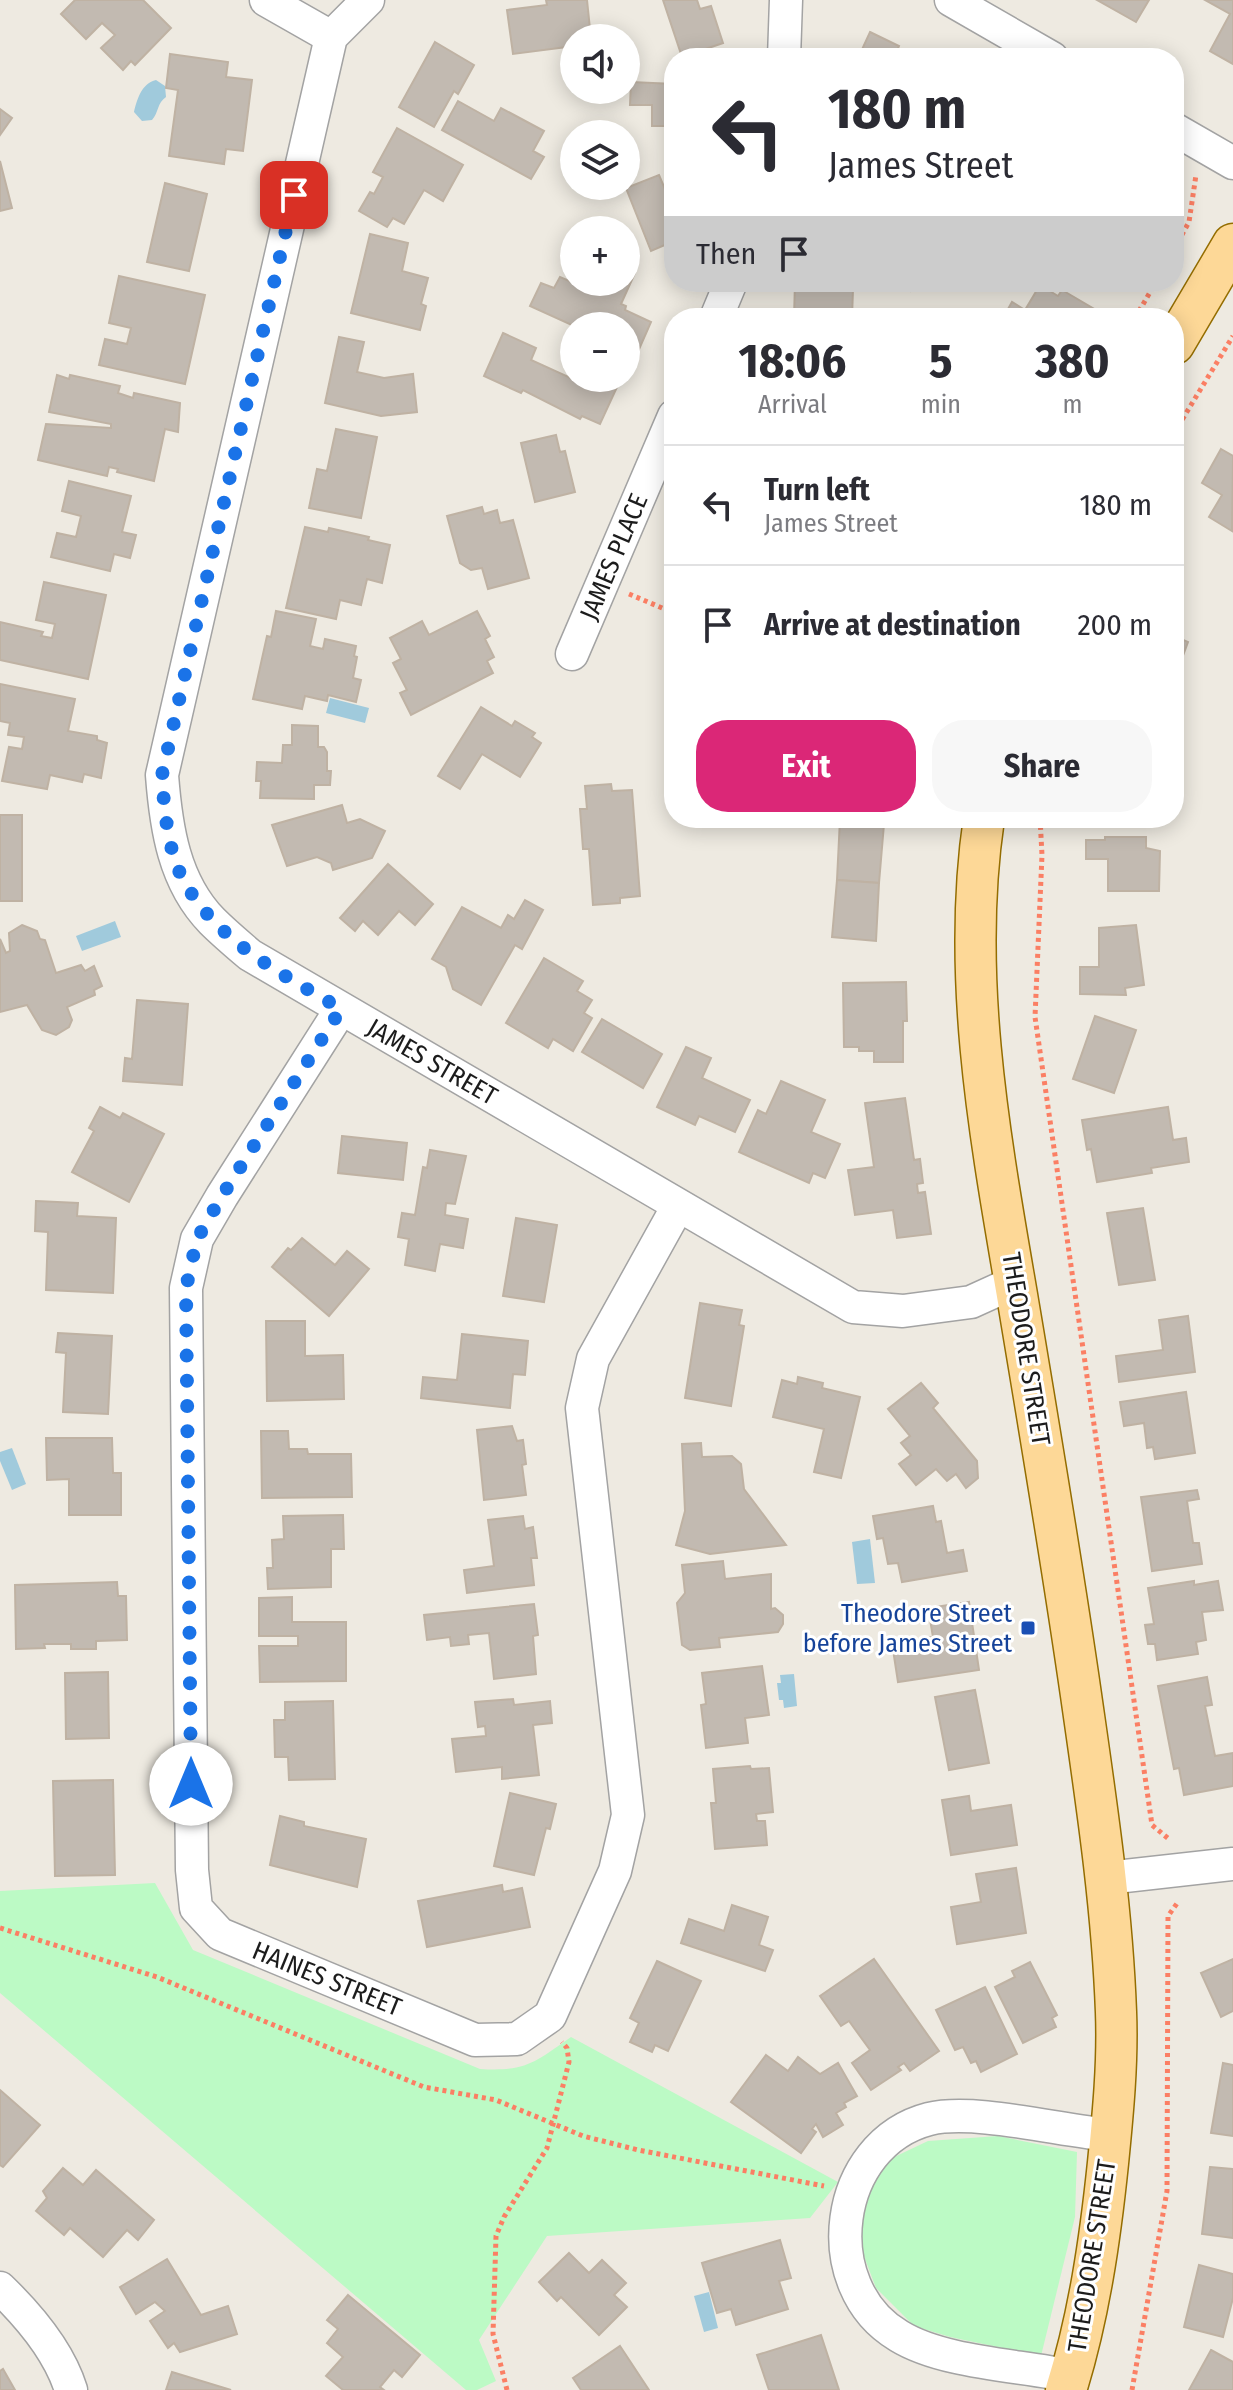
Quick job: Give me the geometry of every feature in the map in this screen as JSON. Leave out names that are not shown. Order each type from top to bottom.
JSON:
[{"type":"main road","points":[[1184,328],[1230,256]]},
{"type":"main road","name":"THEODORE STREET","points":[[982,828],[978,854],[975,955],[986,1100],[1057,1532],[1107,1878],[1123,2136],[1092,2386]]},
{"type":"street","points":[[266,0],[331,37],[368,0]]},
{"type":"street","points":[[784,48],[786,0]]},
{"type":"street","points":[[951,0],[995,12],[1040,48]]},
{"type":"street","name":"JAMES STREET","points":[[331,37],[162,775],[166,826],[183,881],[210,919],[250,955],[853,1307],[903,1311],[971,1302],[1015,1282]]},
{"type":"street","points":[[1184,137],[1217,164]]},
{"type":"street","name":"JAMES PLACE","points":[[572,654],[664,439]]},
{"type":"street","name":"HAINES STREET","points":[[341,1009],[197,1239],[186,1288],[192,1870],[196,1908],[220,1934],[475,2040],[517,2039],[541,2022]]},
{"type":"street","points":[[541,2022],[550,2016],[615,1871],[628,1815],[582,1408],[593,1359],[678,1206]]},
{"type":"street","points":[[1107,1878],[1233,1864]]},
{"type":"street","name":"THEODORE STREET","points":[[1092,2386],[936,2352],[909,2341],[885,2326],[864,2300],[846,2255],[845,2226],[852,2191],[859,2175],[882,2147],[906,2129],[931,2119],[977,2117],[1123,2136]]},
{"type":"street","points":[[0,2288],[22,2309],[64,2368],[71,2390]]},
{"type":"path","points":[[1184,231],[1189,222],[1193,179],[1217,164]]},
{"type":"path","points":[[1184,417],[1233,336]]},
{"type":"path","points":[[603,582],[664,609]]},
{"type":"path","points":[[1041,828],[1035,1017],[1152,1825],[1173,1843],[1183,1893],[1168,1916],[1167,2191],[1092,2386]]},
{"type":"path","points":[[0,1928],[157,1977],[424,2087],[496,2100],[583,2136],[638,2150],[852,2191]]},
{"type":"path","points":[[507,2390],[493,2334],[496,2236],[504,2217],[547,2148],[569,2062],[567,2048],[541,2022]]},
{"type":"green space","points":[[155,1883],[193,1950],[480,2069],[509,2069],[529,2064],[571,2037],[838,2182],[810,2218],[547,2236],[479,2340],[496,2381],[477,2390],[466,2390],[0,1993],[0,1891]]},
{"type":"green space","points":[[998,2136],[1077,2152],[1075,2217],[1041,2356],[950,2337],[914,2326],[876,2288],[857,2238],[870,2187],[890,2159],[928,2141]]},
{"type":"water","points":[[156,80],[165,86],[166,97],[152,120],[142,121],[134,112],[137,102],[144,88]]},
{"type":"water","points":[[330,698],[369,708],[365,723],[326,713]]},
{"type":"water","points":[[115,921],[121,937],[82,951],[76,936]]},
{"type":"water","points":[[12,1448],[26,1484],[12,1490],[0,1461],[0,1452]]},
{"type":"water","points":[[870,1539],[875,1583],[857,1584],[852,1542]]},
{"type":"water","points":[[794,1674],[797,1706],[784,1708],[783,1700],[779,1700],[777,1683],[781,1683],[780,1675]]},
{"type":"water","points":[[709,2292],[718,2328],[704,2332],[694,2296]]},
{"type":"building","points":[[75,0],[143,0],[171,28],[135,65],[131,61],[123,70],[101,48],[115,35],[102,23],[86,39],[61,14]]},
{"type":"building","points":[[546,0],[587,0],[589,24],[560,24],[560,48],[513,54],[507,10],[547,5]]},
{"type":"building","points":[[663,0],[697,0],[700,9],[711,6],[723,43],[708,48],[679,48]]},
{"type":"building","points":[[1097,0],[1149,0],[1136,22]]},
{"type":"building","points":[[1205,0],[1233,0],[1233,64],[1210,51],[1230,14]]},
{"type":"building","points":[[870,32],[899,46],[898,48],[863,48]]},
{"type":"building","points":[[435,42],[474,65],[458,94],[454,91],[434,127],[399,107]]},
{"type":"building","points":[[170,54],[228,62],[226,77],[252,80],[243,151],[226,149],[224,164],[169,156],[178,90],[166,88]]},
{"type":"building","points":[[640,82],[664,84],[664,126],[652,126],[652,105],[630,105],[640,104]]},
{"type":"building","points":[[458,101],[494,121],[501,108],[544,131],[533,151],[544,157],[531,179],[442,130]]},
{"type":"building","points":[[0,109],[12,118],[0,135]]},
{"type":"building","points":[[397,128],[463,165],[443,201],[424,190],[404,224],[393,218],[387,227],[359,211],[370,192],[374,194],[383,177],[373,172]]},
{"type":"building","points":[[0,161],[12,208],[0,211]]},
{"type":"building","points":[[659,175],[664,187],[664,245],[651,251],[640,216],[637,216],[631,200],[640,200],[640,182]]},
{"type":"building","points":[[165,183],[207,194],[189,271],[147,262]]},
{"type":"building","points":[[370,234],[408,243],[402,271],[428,278],[421,304],[426,306],[420,330],[351,313]]},
{"type":"building","points":[[119,276],[205,295],[185,384],[99,365],[105,339],[127,344],[131,328],[109,323]]},
{"type":"building","points":[[560,277],[560,296],[625,296],[621,304],[629,312],[560,312],[560,320],[530,306],[541,283],[554,288]]},
{"type":"building","points":[[795,292],[853,292],[852,308],[794,308]]},
{"type":"building","points":[[1036,292],[1051,292],[1058,296],[1065,292],[1093,308],[1026,308]]},
{"type":"building","points":[[640,317],[651,322],[640,347]]},
{"type":"building","points":[[503,333],[536,348],[531,360],[560,373],[560,392],[615,392],[600,424],[582,416],[580,419],[523,390],[521,393],[484,376]]},
{"type":"building","points":[[339,337],[364,342],[357,372],[384,378],[413,374],[417,412],[381,416],[325,403]]},
{"type":"building","points":[[57,375],[120,386],[118,393],[133,398],[134,393],[180,403],[178,432],[165,429],[154,481],[109,467],[107,476],[38,460],[46,424],[111,428],[111,424],[49,412]]},
{"type":"building","points":[[336,429],[377,437],[361,518],[309,508],[317,469],[327,471]]},
{"type":"building","points":[[556,435],[560,452],[565,451],[575,492],[535,502],[521,443]]},
{"type":"building","points":[[1221,449],[1233,456],[1232,531],[1209,517],[1222,495],[1202,483]]},
{"type":"building","points":[[69,481],[131,496],[122,532],[136,535],[130,558],[114,554],[110,571],[51,557],[57,533],[76,537],[81,516],[62,511]]},
{"type":"building","points":[[482,507],[484,514],[497,510],[500,523],[513,520],[529,578],[488,589],[482,568],[471,570],[460,563],[447,516]]},
{"type":"building","points":[[305,527],[328,532],[329,528],[390,545],[382,583],[367,579],[361,605],[340,600],[336,619],[286,608]]},
{"type":"building","points":[[44,582],[106,595],[88,679],[0,660],[0,622],[43,632],[41,636],[52,638],[55,624],[36,620]]},
{"type":"building","points":[[276,611],[316,619],[310,646],[323,649],[325,639],[356,646],[353,678],[361,680],[356,702],[328,695],[327,701],[305,696],[302,709],[253,699]]},
{"type":"building","points":[[477,611],[490,636],[485,639],[494,657],[487,661],[493,673],[411,715],[400,693],[407,690],[393,663],[401,659],[390,638],[422,621],[429,635]]},
{"type":"building","points":[[0,684],[75,699],[68,731],[97,736],[97,740],[107,743],[101,778],[84,774],[82,782],[50,775],[47,789],[2,781],[9,747],[22,749],[24,737],[8,735],[10,723],[0,721]]},
{"type":"building","points":[[481,707],[512,726],[515,721],[535,733],[532,737],[541,743],[520,777],[482,754],[460,789],[438,776]]},
{"type":"building","points":[[292,725],[318,726],[318,747],[324,747],[327,752],[330,785],[314,785],[314,799],[260,798],[261,781],[256,781],[257,762],[282,763],[283,745],[292,745]]},
{"type":"building","points":[[611,784],[612,791],[632,790],[640,896],[620,898],[620,903],[593,905],[589,849],[583,849],[580,809],[587,809],[585,786]]},
{"type":"building","points":[[342,805],[347,823],[360,819],[385,831],[372,858],[333,870],[331,863],[317,857],[287,866],[272,825]]},
{"type":"building","points":[[0,815],[22,815],[22,901],[0,901]]},
{"type":"building","points":[[840,828],[884,828],[879,883],[837,880]]},
{"type":"building","points":[[1105,837],[1146,837],[1146,848],[1160,851],[1159,891],[1108,891],[1108,859],[1086,859],[1086,840],[1105,840]]},
{"type":"building","points":[[388,864],[433,904],[415,925],[399,911],[378,935],[363,921],[355,931],[340,918]]},
{"type":"building","points":[[837,880],[879,883],[876,941],[832,937]]},
{"type":"building","points":[[525,900],[543,910],[522,949],[515,945],[481,1005],[453,989],[446,967],[432,959],[462,907],[501,928],[508,915],[514,919]]},
{"type":"building","points":[[22,925],[37,931],[40,939],[45,940],[56,973],[81,965],[85,971],[94,966],[102,986],[94,990],[95,995],[67,1007],[72,1020],[69,1027],[56,1035],[42,1030],[27,1005],[0,1012],[0,939],[6,953],[10,951],[9,933]]},
{"type":"building","points":[[1136,925],[1144,985],[1125,988],[1126,995],[1080,994],[1080,967],[1099,967],[1099,928]]},
{"type":"building","points":[[544,958],[583,981],[577,991],[592,1000],[584,1013],[592,1018],[573,1051],[553,1039],[548,1048],[506,1023]]},
{"type":"building","points":[[906,982],[907,1021],[903,1021],[903,1062],[874,1062],[874,1051],[844,1047],[843,983]]},
{"type":"building","points":[[137,1000],[188,1004],[182,1085],[123,1081],[125,1058],[132,1059]]},
{"type":"building","points":[[1095,1016],[1136,1030],[1114,1093],[1073,1079]]},
{"type":"building","points":[[602,1019],[662,1054],[643,1088],[582,1052]]},
{"type":"building","points":[[686,1047],[711,1058],[702,1078],[750,1100],[735,1132],[699,1116],[695,1125],[657,1107]]},
{"type":"building","points":[[781,1081],[825,1100],[811,1132],[840,1144],[825,1178],[813,1173],[809,1183],[739,1152],[758,1110],[766,1114]]},
{"type":"building","points":[[905,1098],[914,1160],[920,1159],[923,1183],[917,1184],[918,1193],[925,1192],[931,1234],[897,1238],[893,1210],[855,1215],[848,1170],[874,1167],[865,1103]]},
{"type":"building","points":[[100,1107],[120,1118],[123,1113],[164,1134],[129,1202],[72,1172],[94,1131],[89,1128]]},
{"type":"building","points":[[1168,1107],[1173,1140],[1186,1138],[1189,1162],[1151,1168],[1152,1173],[1097,1182],[1082,1120]]},
{"type":"building","points":[[342,1136],[407,1143],[403,1180],[338,1173]]},
{"type":"building","points":[[430,1150],[466,1156],[455,1204],[446,1203],[445,1215],[468,1219],[463,1248],[440,1244],[435,1271],[405,1265],[409,1239],[398,1237],[402,1213],[415,1215],[423,1167],[427,1168]]},
{"type":"building","points":[[36,1201],[78,1203],[77,1216],[116,1218],[113,1293],[46,1290],[48,1232],[35,1231]]},
{"type":"building","points":[[1143,1208],[1155,1280],[1119,1285],[1107,1213]]},
{"type":"building","points":[[516,1218],[557,1225],[544,1302],[503,1296]]},
{"type":"building","points":[[302,1238],[335,1265],[347,1251],[369,1269],[329,1316],[272,1267],[288,1248],[291,1250]]},
{"type":"building","points":[[700,1303],[742,1310],[739,1325],[744,1326],[731,1406],[685,1398]]},
{"type":"building","points":[[1188,1316],[1195,1372],[1119,1382],[1116,1356],[1163,1350],[1159,1320]]},
{"type":"building","points":[[266,1321],[305,1321],[305,1356],[343,1355],[344,1399],[267,1401]]},
{"type":"building","points":[[58,1333],[112,1336],[108,1414],[63,1412],[66,1353],[56,1352]]},
{"type":"building","points":[[462,1334],[528,1341],[525,1375],[513,1374],[510,1408],[421,1398],[423,1377],[457,1380]]},
{"type":"building","points":[[798,1377],[823,1383],[822,1388],[860,1397],[841,1478],[814,1472],[824,1429],[773,1417],[782,1380],[797,1384]]},
{"type":"building","points":[[921,1383],[938,1403],[933,1408],[977,1461],[978,1478],[966,1488],[956,1474],[947,1481],[936,1469],[916,1485],[899,1464],[911,1455],[901,1443],[910,1436],[888,1409]]},
{"type":"building","points":[[1186,1392],[1195,1453],[1155,1459],[1153,1447],[1147,1448],[1144,1423],[1124,1426],[1120,1402]]},
{"type":"building","points":[[512,1426],[517,1441],[523,1440],[526,1495],[484,1500],[477,1430]]},
{"type":"building","points":[[261,1431],[288,1431],[289,1449],[307,1449],[308,1454],[351,1454],[352,1497],[262,1498]]},
{"type":"building","points":[[46,1438],[112,1438],[113,1473],[121,1473],[121,1515],[69,1515],[69,1479],[47,1480]]},
{"type":"building","points":[[701,1443],[702,1457],[732,1456],[741,1464],[744,1489],[786,1545],[710,1554],[676,1545],[685,1511],[682,1444]]},
{"type":"building","points":[[1197,1490],[1199,1499],[1187,1501],[1193,1543],[1199,1543],[1202,1564],[1152,1571],[1141,1497]]},
{"type":"building","points":[[933,1506],[936,1522],[941,1521],[947,1553],[963,1550],[967,1571],[902,1582],[898,1563],[888,1564],[883,1538],[877,1539],[873,1516]]},
{"type":"building","points":[[343,1515],[344,1549],[331,1549],[331,1587],[268,1589],[267,1568],[273,1568],[272,1540],[284,1539],[283,1516]]},
{"type":"building","points":[[523,1516],[525,1529],[533,1527],[537,1558],[531,1558],[534,1585],[467,1593],[464,1570],[494,1566],[488,1520]]},
{"type":"building","points":[[723,1561],[725,1579],[771,1574],[771,1609],[775,1608],[783,1615],[783,1624],[778,1632],[719,1638],[720,1647],[690,1650],[682,1645],[677,1603],[685,1593],[682,1565]]},
{"type":"building","points":[[1194,1581],[1194,1585],[1218,1581],[1223,1610],[1202,1612],[1206,1640],[1196,1642],[1198,1654],[1157,1660],[1155,1644],[1148,1644],[1145,1625],[1154,1624],[1148,1588]]},
{"type":"building","points":[[117,1582],[118,1596],[126,1596],[127,1640],[96,1641],[96,1649],[71,1649],[71,1644],[44,1644],[45,1648],[16,1649],[15,1585]]},
{"type":"building","points":[[292,1597],[292,1622],[346,1622],[346,1681],[260,1682],[259,1646],[298,1646],[298,1636],[259,1636],[259,1598]]},
{"type":"building","points":[[969,1602],[979,1670],[898,1682],[892,1643],[933,1637],[928,1608]]},
{"type":"building","points":[[534,1604],[538,1635],[533,1636],[536,1674],[494,1679],[489,1633],[468,1635],[469,1644],[451,1646],[450,1637],[427,1640],[424,1615]]},
{"type":"building","points":[[762,1666],[769,1715],[745,1718],[748,1743],[706,1748],[701,1705],[706,1704],[702,1673]]},
{"type":"building","points":[[108,1672],[109,1738],[66,1739],[65,1673]]},
{"type":"building","points":[[1207,1677],[1212,1705],[1205,1706],[1215,1756],[1233,1753],[1233,1786],[1184,1795],[1179,1768],[1174,1769],[1158,1686]]},
{"type":"building","points":[[975,1690],[989,1763],[949,1770],[935,1697]]},
{"type":"building","points":[[513,1699],[514,1705],[550,1701],[552,1723],[533,1725],[539,1775],[502,1779],[502,1767],[456,1772],[452,1739],[486,1736],[485,1726],[478,1727],[475,1702]]},
{"type":"building","points":[[333,1701],[335,1779],[289,1780],[288,1757],[275,1757],[274,1720],[285,1720],[285,1702]]},
{"type":"building","points":[[750,1766],[751,1769],[769,1768],[773,1812],[756,1814],[757,1821],[765,1821],[767,1845],[715,1849],[711,1803],[716,1803],[713,1769]]},
{"type":"building","points":[[113,1780],[115,1875],[55,1876],[53,1781]]},
{"type":"building","points":[[510,1793],[556,1804],[550,1829],[546,1828],[534,1875],[494,1866]]},
{"type":"building","points":[[969,1796],[971,1811],[1011,1805],[1017,1845],[951,1855],[942,1800]]},
{"type":"building","points":[[280,1816],[304,1822],[304,1826],[366,1839],[357,1887],[270,1865]]},
{"type":"building","points":[[1016,1868],[1026,1933],[957,1944],[951,1907],[981,1902],[976,1874]]},
{"type":"building","points":[[502,1885],[503,1892],[522,1888],[530,1927],[427,1947],[418,1901]]},
{"type":"building","points":[[732,1905],[768,1917],[759,1945],[773,1950],[765,1971],[681,1943],[689,1919],[724,1931]]},
{"type":"building","points":[[874,1959],[939,2051],[910,2071],[904,2063],[898,2067],[901,2070],[871,2090],[852,2063],[870,2050],[849,2021],[841,2026],[820,1996]]},
{"type":"building","points":[[1233,1959],[1233,2011],[1221,2017],[1201,1973]]},
{"type":"building","points":[[657,1961],[701,1981],[668,2051],[655,2045],[652,2052],[630,2042],[639,2023],[630,2018]]},
{"type":"building","points":[[1030,1962],[1057,2015],[1052,2018],[1056,2027],[1023,2043],[995,1987],[1015,1977],[1012,1971]]},
{"type":"building","points":[[985,1987],[1017,2054],[981,2072],[976,2061],[971,2063],[963,2047],[955,2050],[936,2010]]},
{"type":"building","points":[[766,2055],[788,2071],[798,2057],[820,2074],[838,2063],[857,2096],[844,2103],[846,2107],[836,2113],[843,2125],[823,2137],[816,2124],[812,2129],[816,2132],[801,2153],[731,2102]]},
{"type":"building","points":[[1223,2063],[1233,2065],[1233,2136],[1211,2133]]},
{"type":"building","points":[[0,2090],[40,2125],[3,2167],[0,2165]]},
{"type":"building","points":[[1210,2167],[1233,2169],[1233,2238],[1202,2234]]},
{"type":"building","points":[[63,2168],[83,2185],[96,2170],[154,2220],[138,2240],[127,2230],[103,2257],[70,2228],[64,2235],[36,2211],[47,2198],[43,2191]]},
{"type":"building","points":[[780,2240],[791,2278],[779,2281],[788,2309],[736,2325],[731,2309],[717,2313],[702,2263]]},
{"type":"building","points":[[569,2253],[589,2273],[602,2260],[626,2283],[614,2295],[627,2307],[599,2335],[561,2297],[557,2301],[539,2282]]},
{"type":"building","points":[[167,2259],[201,2315],[228,2306],[237,2334],[180,2352],[174,2343],[168,2348],[150,2321],[165,2311],[155,2302],[136,2314],[120,2287]]},
{"type":"building","points":[[1199,2265],[1233,2274],[1233,2298],[1223,2337],[1184,2327]]},
{"type":"building","points":[[348,2295],[420,2355],[402,2377],[394,2370],[380,2387],[384,2390],[343,2390],[326,2376],[343,2357],[327,2343],[338,2329],[327,2320]]},
{"type":"building","points":[[821,2335],[839,2390],[769,2390],[757,2355]]},
{"type":"building","points":[[620,2346],[649,2390],[581,2390],[573,2378]]},
{"type":"building","points":[[1211,2350],[1233,2362],[1233,2390],[1189,2390]]},
{"type":"building","points":[[3,2369],[15,2390],[0,2390],[0,2371]]},
{"type":"building","points":[[172,2372],[231,2390],[166,2390]]},
{"type":"place","name":"Theodore Street before James Street","points":[[1028,1628]]},
{"type":"route","points":[[191,1784],[186,1288],[197,1239],[341,1009],[250,955],[210,919],[183,881],[166,826],[162,775],[294,195]]}]
